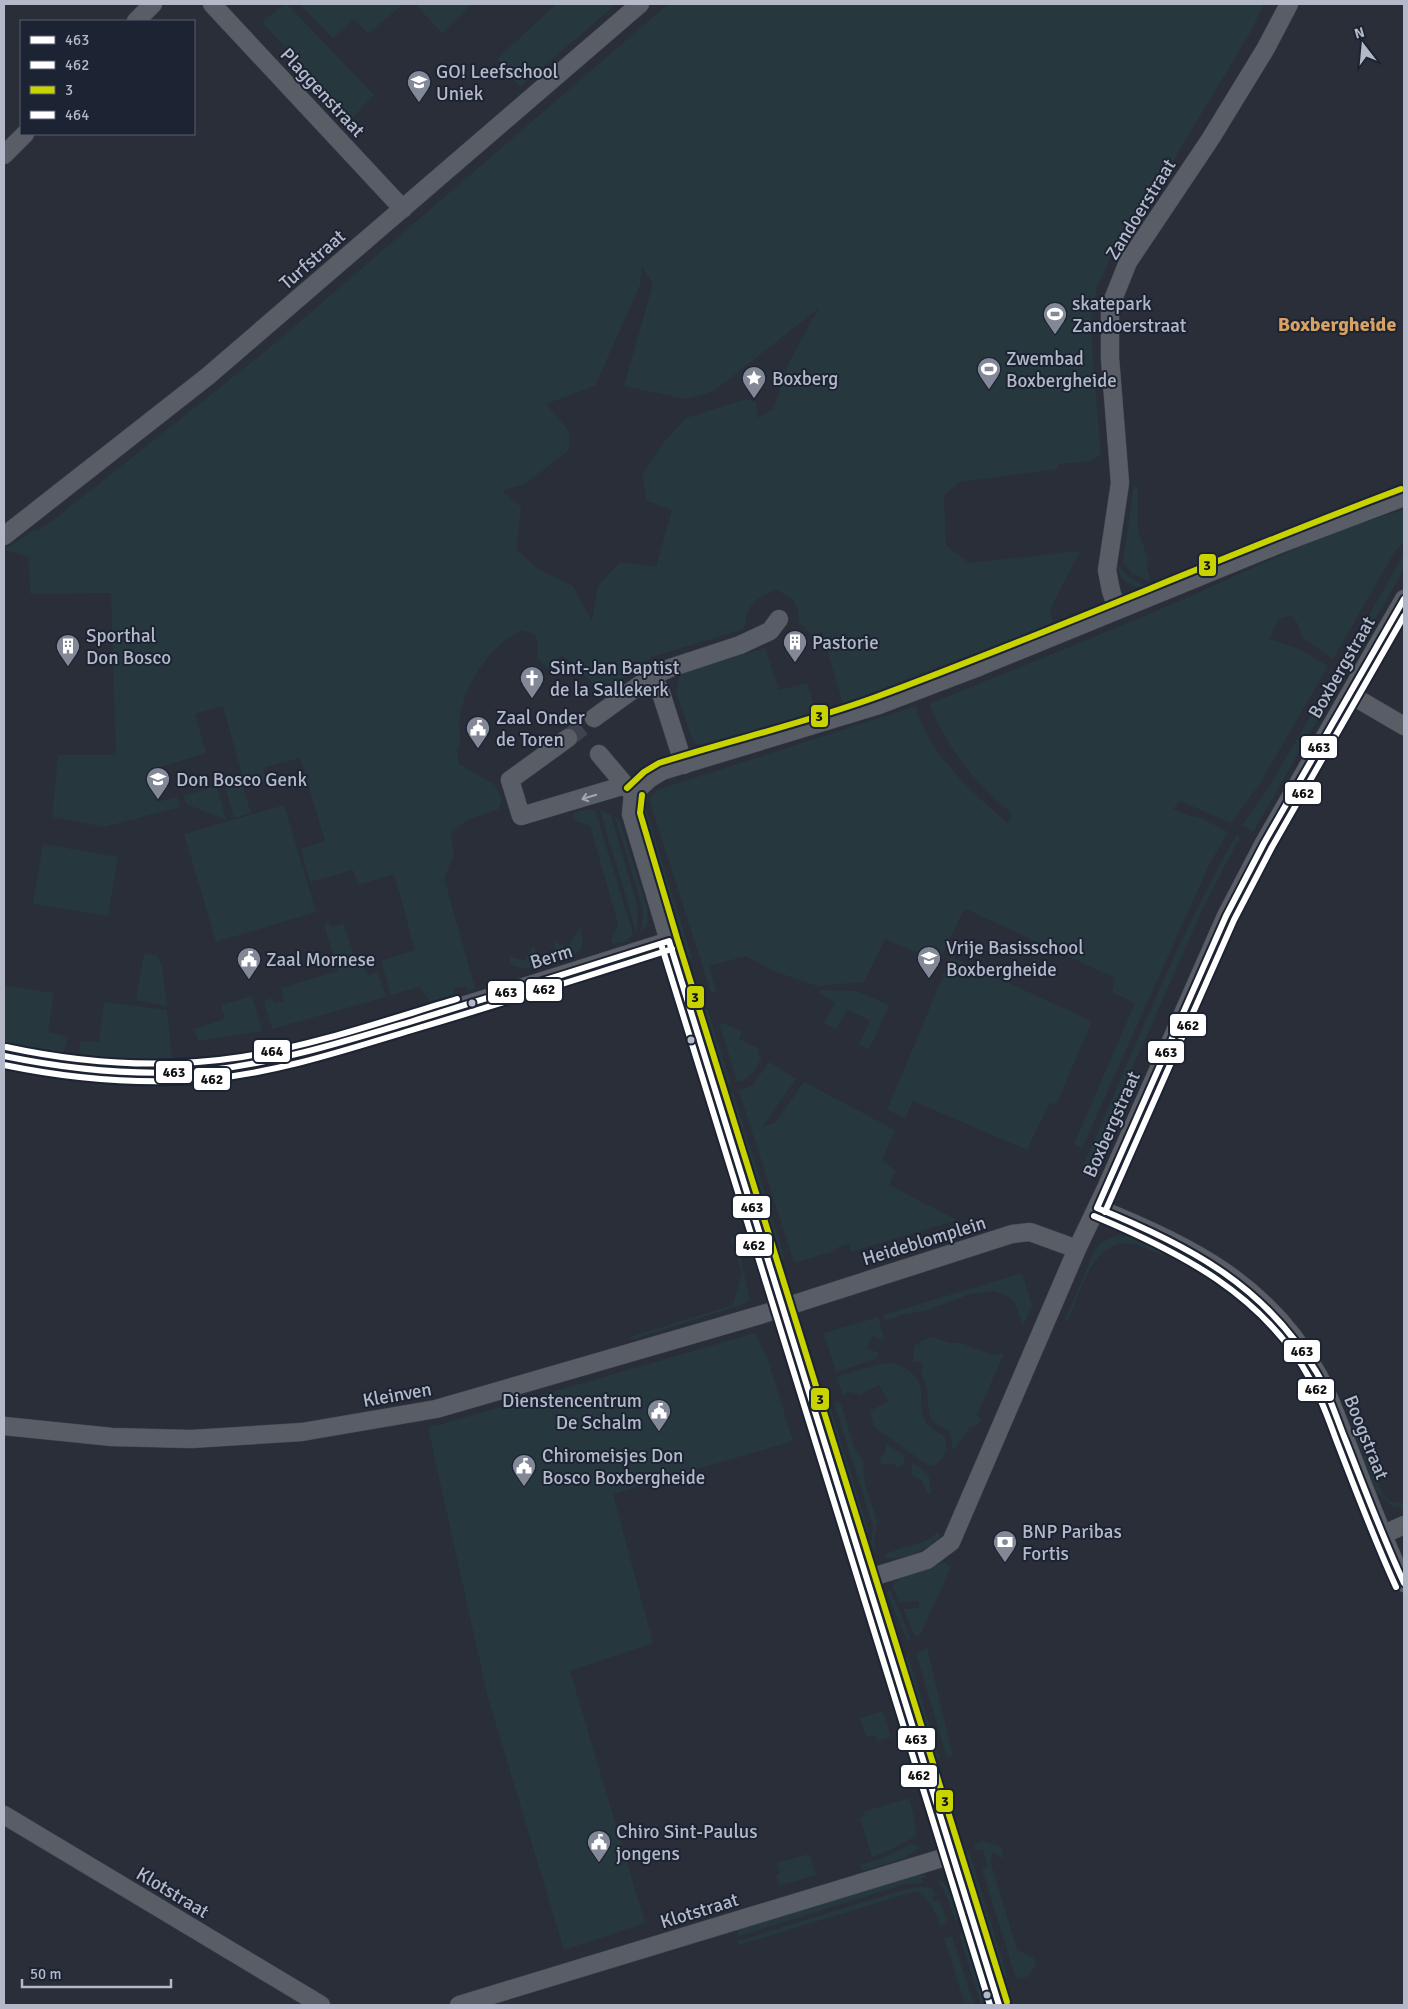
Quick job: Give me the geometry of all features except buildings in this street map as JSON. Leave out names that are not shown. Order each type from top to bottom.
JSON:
[{"type":"street","points":[[137,20],[153,4]]},
{"type":"street","name":"Plaggenstraat","points":[[212,4],[403,209]]},
{"type":"street","name":"Turfstraat","points":[[4,536],[208,376],[640,4]]},
{"type":"street","name":"Zandoerstraat","points":[[1118,609],[1111,591],[1108,570],[1120,483],[1110,358],[1110,307],[1128,262],[1211,138],[1266,48],[1289,4]]},
{"type":"street","points":[[4,155],[23,135]]},
{"type":"street","points":[[568,738],[510,780],[521,816],[629,790],[662,771],[884,703],[981,666],[1282,543],[1404,497]]},
{"type":"street","name":"Boxbergstraat","points":[[866,1579],[927,1560],[951,1542],[1077,1249],[1098,1208],[1226,916],[1264,843],[1351,695],[1404,599]]},
{"type":"street","points":[[594,718],[652,676],[670,668],[740,645],[770,631],[779,619]]},
{"type":"street","points":[[652,676],[661,693],[684,765]]},
{"type":"street","points":[[1351,695],[1404,726]]},
{"type":"street","points":[[599,754],[629,790],[631,814],[669,941],[999,2005]]},
{"type":"street","name":"Berm","points":[[4,1056],[69,1068],[166,1073],[218,1069],[278,1059],[460,1007],[669,941]]},
{"type":"street","name":"Boogstraat","points":[[1098,1208],[1130,1221],[1218,1265],[1247,1286],[1273,1311],[1299,1344],[1317,1373],[1382,1535],[1404,1583]]},
{"type":"street","name":"Heideblomplein","points":[[784,1307],[1012,1234],[1030,1232],[1077,1249]]},
{"type":"street","name":"Kleinven","points":[[4,1426],[131,1438],[191,1438],[302,1432],[436,1409],[784,1307]]},
{"type":"street","points":[[1382,1535],[1404,1525]]},
{"type":"street","name":"Klotstraat","points":[[4,1815],[321,2005]]},
{"type":"street","name":"Klotstraat","points":[[459,2005],[952,1855]]},
{"type":"shaded area","points":[[284,4],[287,4],[374,95],[351,119],[262,22]]},
{"type":"shaded area","points":[[299,4],[403,4],[368,34],[354,19],[333,38]]},
{"type":"shaded area","points":[[418,4],[472,4],[442,33],[417,6]]},
{"type":"shaded area","points":[[556,4],[615,5],[520,87],[497,59]]},
{"type":"shaded area","points":[[668,4],[1264,4],[1250,33],[1158,186],[1112,254],[1098,285],[1091,310],[1093,364],[1101,454],[1091,461],[1058,464],[1058,469],[960,482],[944,495],[946,545],[969,563],[1080,551],[1050,610],[1053,623],[843,704],[822,632],[811,635],[799,622],[798,610],[793,600],[777,590],[762,596],[753,604],[747,614],[744,629],[652,657],[603,692],[562,655],[548,668],[537,659],[538,642],[534,634],[522,630],[510,637],[488,657],[479,669],[465,696],[459,724],[460,741],[457,750],[459,764],[495,785],[502,799],[499,809],[467,820],[451,833],[454,855],[444,878],[475,988],[468,991],[466,986],[454,989],[455,995],[431,1002],[419,987],[391,995],[381,961],[415,950],[394,874],[358,885],[353,870],[310,882],[301,849],[325,841],[300,758],[263,768],[267,781],[243,788],[251,813],[234,818],[224,783],[228,781],[228,778],[242,774],[223,706],[195,714],[206,753],[148,771],[157,802],[177,797],[180,807],[104,827],[52,817],[58,755],[116,755],[111,593],[30,594],[29,557],[4,550],[34,530],[36,531],[51,522],[273,345]],"holes":[[[642,267],[653,284],[624,386],[686,399],[714,391],[819,308],[790,360],[773,409],[758,418],[756,402],[746,399],[686,418],[664,442],[642,475],[647,501],[672,510],[656,567],[620,562],[598,586],[592,621],[573,586],[538,569],[516,549],[521,507],[502,491],[525,484],[569,450],[569,431],[546,404],[595,386],[640,285]]]},
{"type":"shaded area","points":[[1134,485],[1138,487],[1138,531],[1148,559],[1147,569],[1151,581],[1132,574],[1123,562]]},
{"type":"shaded area","points":[[1404,510],[1404,541],[1394,553],[1333,659],[1302,637],[1298,624],[1291,615],[1278,619],[1270,639],[1299,649],[1328,666],[1259,785],[1231,823],[1180,801],[1173,809],[1201,818],[1228,832],[1209,865],[1082,1148],[1074,1144],[1135,1003],[1112,992],[1115,978],[968,910],[963,911],[939,962],[885,939],[864,982],[817,986],[776,972],[746,956],[709,966],[716,992],[711,992],[649,799],[657,790],[916,706],[929,739],[940,755],[966,785],[1008,823],[1012,814],[963,764],[946,738],[929,704],[1154,612],[1321,538]]},
{"type":"shaded area","points":[[1404,554],[1404,569],[1348,667],[1341,663]]},
{"type":"shaded area","points":[[1116,563],[1129,577],[1148,587],[1131,585],[1126,582],[1117,569]]},
{"type":"shaded area","points":[[765,648],[779,690],[807,683],[816,713],[709,745],[698,744],[693,741],[676,691],[679,677],[687,672]]},
{"type":"shaded area","points":[[1336,672],[1343,676],[1253,832],[1242,825],[1269,787]]},
{"type":"shaded area","points":[[217,786],[226,820],[186,804],[184,796]]},
{"type":"shaded area","points":[[644,803],[692,958],[685,960],[642,820]]},
{"type":"shaded area","points":[[284,805],[316,912],[216,942],[184,834]]},
{"type":"shaded area","points":[[595,810],[633,934],[625,942],[613,944],[611,940],[618,924],[590,826],[575,821],[572,817],[573,813]]},
{"type":"shaded area","points":[[600,810],[611,815],[637,905],[637,934]]},
{"type":"shaded area","points":[[615,816],[620,822],[647,907],[648,923],[641,933],[643,912],[641,903]]},
{"type":"shaded area","points":[[1237,834],[1240,837],[1202,910],[1085,1176],[1080,1173],[1173,959]]},
{"type":"shaded area","points":[[43,844],[118,857],[108,916],[33,904]]},
{"type":"shaded area","points":[[328,923],[332,927],[344,924],[357,967],[362,966],[368,975],[378,972],[386,997],[272,1029],[264,1003],[266,1000],[272,998],[274,1003],[284,1001],[281,988],[338,971],[324,924]]},
{"type":"shaded area","points":[[580,927],[582,944],[579,952],[562,955],[555,949],[553,940],[567,949]]},
{"type":"shaded area","points":[[534,945],[538,956],[535,965],[528,968],[519,968],[511,965],[509,956],[524,961]]},
{"type":"shaded area","points":[[144,953],[158,956],[162,966],[167,1006],[136,1000]]},
{"type":"shaded area","points":[[951,957],[1092,1021],[1056,1105],[1050,1102],[1027,1150],[913,1101],[905,1118],[887,1110]]},
{"type":"shaded area","points":[[4,985],[54,993],[48,1032],[68,1037],[63,1055],[4,1043]]},
{"type":"shaded area","points":[[820,990],[857,991],[889,1005],[869,1050],[859,1044],[870,1021],[847,1009],[837,1029],[824,1023],[835,1002],[819,993]]},
{"type":"shaded area","points":[[252,996],[262,1031],[198,1041],[194,1029],[225,1019],[221,1005]]},
{"type":"shaded area","points":[[104,1002],[167,1010],[172,1060],[79,1056],[80,1041],[99,1042]]},
{"type":"shaded area","points":[[707,1008],[731,1084],[725,1086],[702,1011]]},
{"type":"shaded area","points":[[719,1022],[742,1031],[739,1039],[759,1049],[757,1054],[762,1057],[752,1073],[742,1081],[737,1082]]},
{"type":"shaded area","points":[[769,1062],[796,1079],[763,1126],[775,1123],[804,1082],[895,1130],[882,1160],[896,1171],[889,1185],[957,1220],[851,1252],[849,1244],[836,1248],[835,1251],[794,1263],[739,1090],[752,1086]]},
{"type":"shaded area","points":[[733,1092],[785,1259],[778,1261],[728,1094]]},
{"type":"shaded area","points":[[1116,1236],[1129,1237],[1165,1253],[1163,1255],[1134,1244],[1120,1244],[1108,1249],[1098,1257],[1090,1269],[1068,1321],[1065,1320],[1095,1249],[1104,1241]]},
{"type":"shaded area","points":[[731,1238],[736,1238],[750,1300],[744,1304],[631,1340],[630,1337],[733,1305],[742,1273]]},
{"type":"shaded area","points":[[1022,1273],[1032,1306],[1023,1326],[1017,1308],[1011,1298],[994,1291],[971,1294],[925,1311],[904,1314],[885,1321],[883,1315]]},
{"type":"shaded area","points":[[878,1317],[885,1341],[872,1336],[867,1348],[879,1353],[876,1359],[836,1372],[824,1333]]},
{"type":"shaded area","points":[[755,1333],[767,1357],[793,1441],[613,1494],[653,1643],[570,1671],[645,1923],[564,1950],[488,1698],[428,1428]]},
{"type":"shaded area","points":[[932,1337],[951,1343],[961,1343],[993,1355],[1004,1353],[977,1415],[981,1420],[978,1425],[970,1427],[953,1451],[950,1431],[936,1424],[930,1416],[921,1369],[923,1366],[920,1362],[913,1362],[914,1346]]},
{"type":"shaded area","points":[[894,1363],[907,1370],[920,1384],[923,1416],[928,1425],[946,1440],[944,1455],[933,1466],[928,1465],[874,1427],[870,1411],[888,1401],[879,1385],[860,1395],[849,1392],[843,1395],[836,1377],[880,1364]]},
{"type":"shaded area","points":[[828,1400],[868,1529],[866,1543],[822,1401]]},
{"type":"shaded area","points":[[840,1401],[854,1447],[863,1460],[865,1483],[877,1522],[874,1544],[878,1555],[871,1544],[873,1527],[834,1403]]},
{"type":"shaded area","points":[[1350,1422],[1353,1422],[1383,1495],[1391,1502],[1404,1503],[1404,1508],[1392,1506],[1377,1492]]},
{"type":"shaded area","points":[[886,1444],[905,1456],[903,1465],[897,1467],[893,1464],[881,1464],[880,1457],[885,1453]]},
{"type":"shaded area","points":[[912,1462],[929,1475],[931,1495],[927,1493],[922,1481],[912,1475]]},
{"type":"shaded area","points":[[937,1532],[941,1535],[923,1550],[899,1558],[884,1558],[893,1551],[924,1541]]},
{"type":"shaded area","points":[[944,1562],[951,1567],[920,1635],[915,1636],[903,1609],[919,1608],[918,1601],[900,1602],[892,1585],[910,1574]]},
{"type":"shaded area","points":[[890,1589],[911,1639],[907,1640],[887,1593]]},
{"type":"shaded area","points":[[927,1648],[953,1756],[947,1758],[916,1653]]},
{"type":"shaded area","points":[[908,1656],[940,1759],[933,1759],[903,1660]]},
{"type":"shaded area","points":[[883,1711],[891,1737],[877,1741],[875,1735],[866,1737],[860,1718]]},
{"type":"shaded area","points":[[909,1798],[916,1836],[889,1851],[872,1857],[860,1818],[864,1816],[863,1812]]},
{"type":"shaded area","points":[[983,1841],[1001,1847],[1004,1859],[993,1853],[990,1860],[1017,1950],[1034,1958],[1036,1966],[1027,1977],[1016,1979],[982,1869],[988,1867],[983,1849],[976,1851],[974,1845]]},
{"type":"shaded area","points":[[911,1844],[917,1845],[918,1849],[905,1858],[862,1871],[860,1865],[882,1858]]},
{"type":"shaded area","points":[[968,1848],[1008,1979],[998,1972],[965,1860]]},
{"type":"shaded area","points":[[809,1854],[816,1875],[779,1886],[776,1875],[780,1874],[777,1863]]},
{"type":"shaded area","points":[[913,1875],[926,1875],[926,1878],[922,1878],[923,1883],[906,1884],[739,1936],[737,1929]]},
{"type":"shaded area","points":[[937,1878],[950,1889],[961,1917],[955,1921],[949,1902]]},
{"type":"shaded area","points":[[918,1887],[932,1888],[935,1895],[932,1898],[935,1902],[939,1899],[948,1923],[940,1925],[932,1906],[917,1891],[739,1945],[738,1941],[899,1891]]},
{"type":"shaded area","points":[[959,1934],[965,1934],[986,2000],[981,2005]]},
{"type":"shaded area","points":[[952,1936],[974,2005],[965,2005],[944,1938]]},
{"type":"tunnel","points":[[568,738],[594,718]]},
{"type":"transit line","name":"3","points":[[627,788],[644,772],[659,763],[822,715],[876,697],[1401,489]]},
{"type":"transit line","name":"463","points":[[1097,1208],[1226,916],[1264,843],[1404,599]]},
{"type":"transit line","name":"462","points":[[1105,1212],[1234,920],[1272,847],[1404,616]]},
{"type":"transit line","name":"3","points":[[642,795],[640,813],[677,938],[1007,2002]]},
{"type":"transit line","name":"463","points":[[669,941],[999,2005]]},
{"type":"transit line","name":"463","points":[[4,1056],[55,1065],[107,1071],[159,1073],[211,1070],[262,1062],[363,1036],[669,941]]},
{"type":"transit line","name":"462","points":[[661,944],[990,2005]]},
{"type":"transit line","name":"462","points":[[4,1065],[55,1074],[107,1080],[184,1081],[236,1076],[287,1066],[337,1052],[672,949]]},
{"type":"transit line","name":"464","points":[[6,1047],[94,1061],[153,1064],[212,1061],[297,1046],[457,999]]},
{"type":"transit line","name":"463","points":[[1097,1208],[1162,1237],[1222,1271],[1249,1292],[1273,1315],[1296,1342],[1317,1373],[1325,1389],[1404,1583]]},
{"type":"transit line","name":"462","points":[[1094,1216],[1157,1245],[1217,1279],[1269,1323],[1291,1349],[1322,1402],[1365,1515],[1396,1587]]},
{"type":"place","name":"GO! Leefschool Uniek","points":[[419,103]]},
{"type":"place","name":"skatepark Zandoerstraat","points":[[1055,335]]},
{"type":"place","name":"Zwembad Boxbergheide","points":[[989,390]]},
{"type":"place","name":"Boxberg","points":[[754,399]]},
{"type":"place","name":"Pastorie","points":[[795,663]]},
{"type":"place","name":"Sporthal Don Bosco","points":[[68,667]]},
{"type":"place","name":"Sint-Jan Baptist de la Sallekerk","points":[[532,699]]},
{"type":"place","name":"Zaal Onder de Toren","points":[[478,749]]},
{"type":"place","name":"Don Bosco Genk","points":[[158,800]]},
{"type":"place","name":"Vrije Basisschool Boxbergheide","points":[[929,979]]},
{"type":"place","name":"Zaal Mornese","points":[[249,980]]},
{"type":"place","name":"Dienstencentrum De Schalm","points":[[659,1432]]},
{"type":"place","name":"Chiromeisjes Don Bosco Boxbergheide","points":[[524,1487]]},
{"type":"place","name":"BNP Paribas Fortis","points":[[1005,1563]]},
{"type":"place","name":"Chiro Sint-Paulus jongens","points":[[599,1863]]},
{"type":"district","name":"Boxbergheide","points":[[1337,324]]}]
